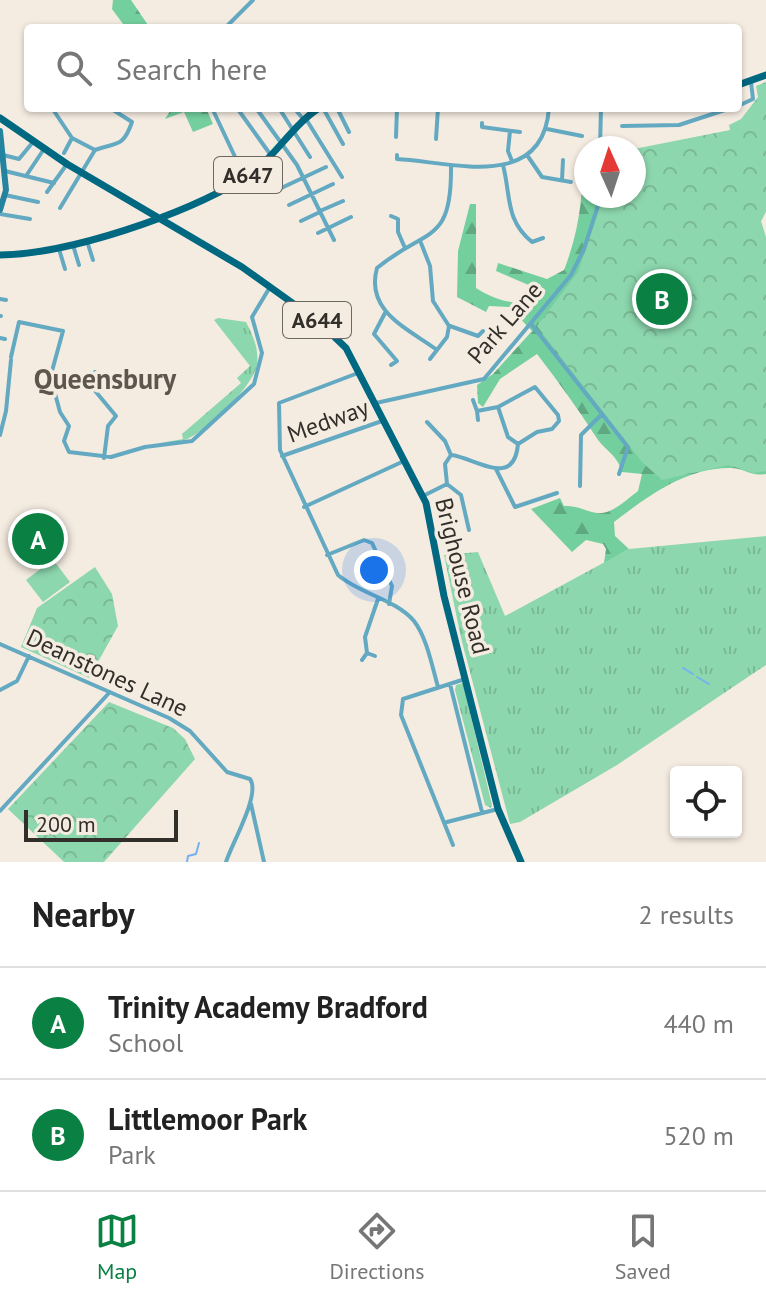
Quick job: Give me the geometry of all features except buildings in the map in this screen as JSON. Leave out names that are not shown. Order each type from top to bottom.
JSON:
[{"type":"main road","points":[[742,84],[766,75]]},
{"type":"main road","name":"A647","points":[[0,255],[59,249],[87,241],[159,216],[245,178],[316,112]]},
{"type":"main road","name":"A644","points":[[0,118],[83,174],[159,216]]},
{"type":"main road","name":"Brighouse Road","points":[[159,216],[270,287],[334,334],[361,372],[423,496],[446,607],[467,678],[498,809],[521,862]]},
{"type":"street","points":[[229,24],[253,0]]},
{"type":"street","points":[[742,104],[753,99],[751,82]]},
{"type":"street","points":[[55,112],[72,138],[95,150],[116,147],[129,131],[132,122],[118,112]]},
{"type":"street","points":[[214,112],[245,178]]},
{"type":"street","points":[[240,112],[270,154]]},
{"type":"street","points":[[259,112],[282,141],[334,240]]},
{"type":"street","points":[[282,112],[310,157]]},
{"type":"street","points":[[298,112],[342,177]]},
{"type":"street","points":[[323,112],[343,144]]},
{"type":"street","points":[[339,112],[349,132]]},
{"type":"street","points":[[396,137],[397,112]]},
{"type":"street","points":[[436,139],[438,112]]},
{"type":"street","points":[[397,158],[451,166],[503,165],[527,155],[539,145],[547,129],[549,112]]},
{"type":"street","points":[[599,112],[600,136]]},
{"type":"street","points":[[622,126],[679,125],[719,112]]},
{"type":"street","points":[[482,123],[482,127],[520,132]]},
{"type":"street","points":[[547,129],[582,136]]},
{"type":"street","points":[[510,131],[508,151],[512,161]]},
{"type":"street","points":[[0,132],[5,171],[0,212],[30,219]]},
{"type":"street","points":[[64,153],[72,138]]},
{"type":"street","points":[[3,155],[19,159],[33,142]]},
{"type":"street","points":[[26,176],[44,149]]},
{"type":"street","points":[[60,208],[95,150]]},
{"type":"street","points":[[527,155],[542,177],[571,182]]},
{"type":"street","points":[[562,180],[563,160]]},
{"type":"street","points":[[47,192],[67,164]]},
{"type":"street","points":[[503,165],[509,187],[508,209],[517,230],[532,242],[543,238]]},
{"type":"street","points":[[437,350],[385,313],[374,288],[377,268],[405,248],[421,243],[437,229],[449,208],[451,166]]},
{"type":"street","points":[[277,190],[326,167]]},
{"type":"street","points":[[5,171],[54,183]]},
{"type":"street","points":[[289,205],[333,184]]},
{"type":"street","points":[[3,192],[38,202]]},
{"type":"street","points":[[301,221],[343,201]]},
{"type":"street","name":"Park Lane","points":[[376,403],[484,379],[571,275],[584,249],[597,208]]},
{"type":"street","points":[[391,216],[398,219],[398,232],[405,248]]},
{"type":"street","points":[[318,233],[351,217]]},
{"type":"street","points":[[87,241],[93,260]]},
{"type":"street","points":[[421,243],[430,266],[433,301],[449,326],[478,336],[483,331]]},
{"type":"street","points":[[73,245],[79,265]]},
{"type":"street","points":[[59,249],[65,269]]},
{"type":"street","points":[[0,435],[19,322],[63,331],[52,371],[57,402],[69,426],[64,446],[75,454],[104,458],[192,441],[254,384],[261,368],[261,343],[252,317],[270,287]]},
{"type":"street","points":[[385,313],[374,334],[397,361],[391,365]]},
{"type":"street","points":[[532,325],[628,447],[619,474]]},
{"type":"street","points":[[430,359],[447,337],[449,326]]},
{"type":"street","points":[[95,372],[86,375],[91,386],[116,416],[108,426],[104,458]]},
{"type":"street","points":[[361,372],[279,403],[282,456],[327,555],[345,580],[413,620],[438,687]]},
{"type":"street","points":[[477,411],[498,407],[535,387],[558,415],[557,426],[530,435],[518,444],[515,458],[496,469]]},
{"type":"street","points":[[473,400],[478,420]]},
{"type":"street","points":[[498,407],[508,437],[518,444]]},
{"type":"street","points":[[580,486],[581,435],[602,414]]},
{"type":"street","name":"Medway","points":[[282,456],[386,420]]},
{"type":"street","points":[[431,423],[451,455],[496,469],[515,507],[557,493]]},
{"type":"street","points":[[451,455],[445,464],[447,484],[461,495],[469,530]]},
{"type":"street","points":[[304,507],[406,460]]},
{"type":"street","points":[[423,496],[447,484]]},
{"type":"street","points":[[327,555],[364,540],[372,543],[392,586],[389,604]]},
{"type":"street","points":[[362,660],[367,653],[365,637],[378,599]]},
{"type":"street","name":"Deanstones Lane","points":[[0,644],[190,731],[227,772],[254,783],[251,804]]},
{"type":"street","points":[[367,653],[375,656]]},
{"type":"street","points":[[0,690],[17,681],[29,656]]},
{"type":"street","points":[[453,845],[447,822],[401,715],[403,699],[467,678]]},
{"type":"street","points":[[450,684],[482,812]]},
{"type":"street","points":[[0,811],[109,693]]},
{"type":"street","points":[[226,862],[251,804]]},
{"type":"street","points":[[251,804],[264,862]]},
{"type":"street","points":[[447,822],[498,809]]},
{"type":"green space","points":[[113,0],[131,0],[147,24],[123,24],[112,9]]},
{"type":"green space","points":[[766,82],[766,211],[761,221],[766,237],[766,471],[754,473],[728,465],[662,480],[642,462],[537,326],[578,272],[600,208],[646,208],[646,147],[730,130],[729,125],[741,119],[758,97],[756,86]]},
{"type":"green space","points":[[169,112],[184,112],[165,119]]},
{"type":"green space","points":[[184,112],[208,112],[213,124],[193,132]]},
{"type":"green space","points":[[646,199],[766,211],[761,221],[766,474],[736,468],[714,469],[698,472],[668,485],[614,522],[615,536],[629,549],[604,563],[606,549],[603,544],[586,540],[572,552],[531,509],[560,498],[564,506],[597,513],[608,512],[638,491],[642,474],[622,472],[537,354],[500,379],[483,407],[478,403],[477,385],[493,374],[532,331],[509,307],[489,306],[486,312],[457,297],[458,251],[470,204],[476,204],[476,288],[501,300],[515,302],[528,301],[531,286],[496,271],[498,263],[547,279],[564,270],[580,208],[646,208]]},
{"type":"green space","points":[[214,320],[246,322],[257,353],[254,373],[230,405],[199,432],[191,437],[176,442],[160,443],[183,439],[182,434],[241,383],[237,378],[250,366]]},
{"type":"green space","points":[[766,536],[766,665],[617,765],[520,822],[510,824],[461,638],[444,555],[478,552],[505,616],[629,549]]},
{"type":"green space","points":[[36,537],[70,582],[43,602],[26,580],[43,567],[24,545]]},
{"type":"green space","points":[[95,567],[112,594],[118,626],[89,678],[21,647],[37,608]]},
{"type":"green space","points":[[463,683],[491,808],[485,805],[455,690],[456,685]]},
{"type":"green space","points":[[109,702],[173,728],[185,739],[195,759],[104,862],[64,862],[8,809]]},
{"type":"waterway","points":[[683,668],[693,674]]},
{"type":"waterway","points":[[697,677],[709,684]]},
{"type":"waterway","points":[[187,862],[188,856],[196,854],[199,843]]},
{"type":"place","name":"Littlemoor Park","points":[[662,299]]},
{"type":"place","name":"Trinity Academy Bradford","points":[[38,539]]},
{"type":"district","name":"Queensbury","points":[[105,379]]}]
